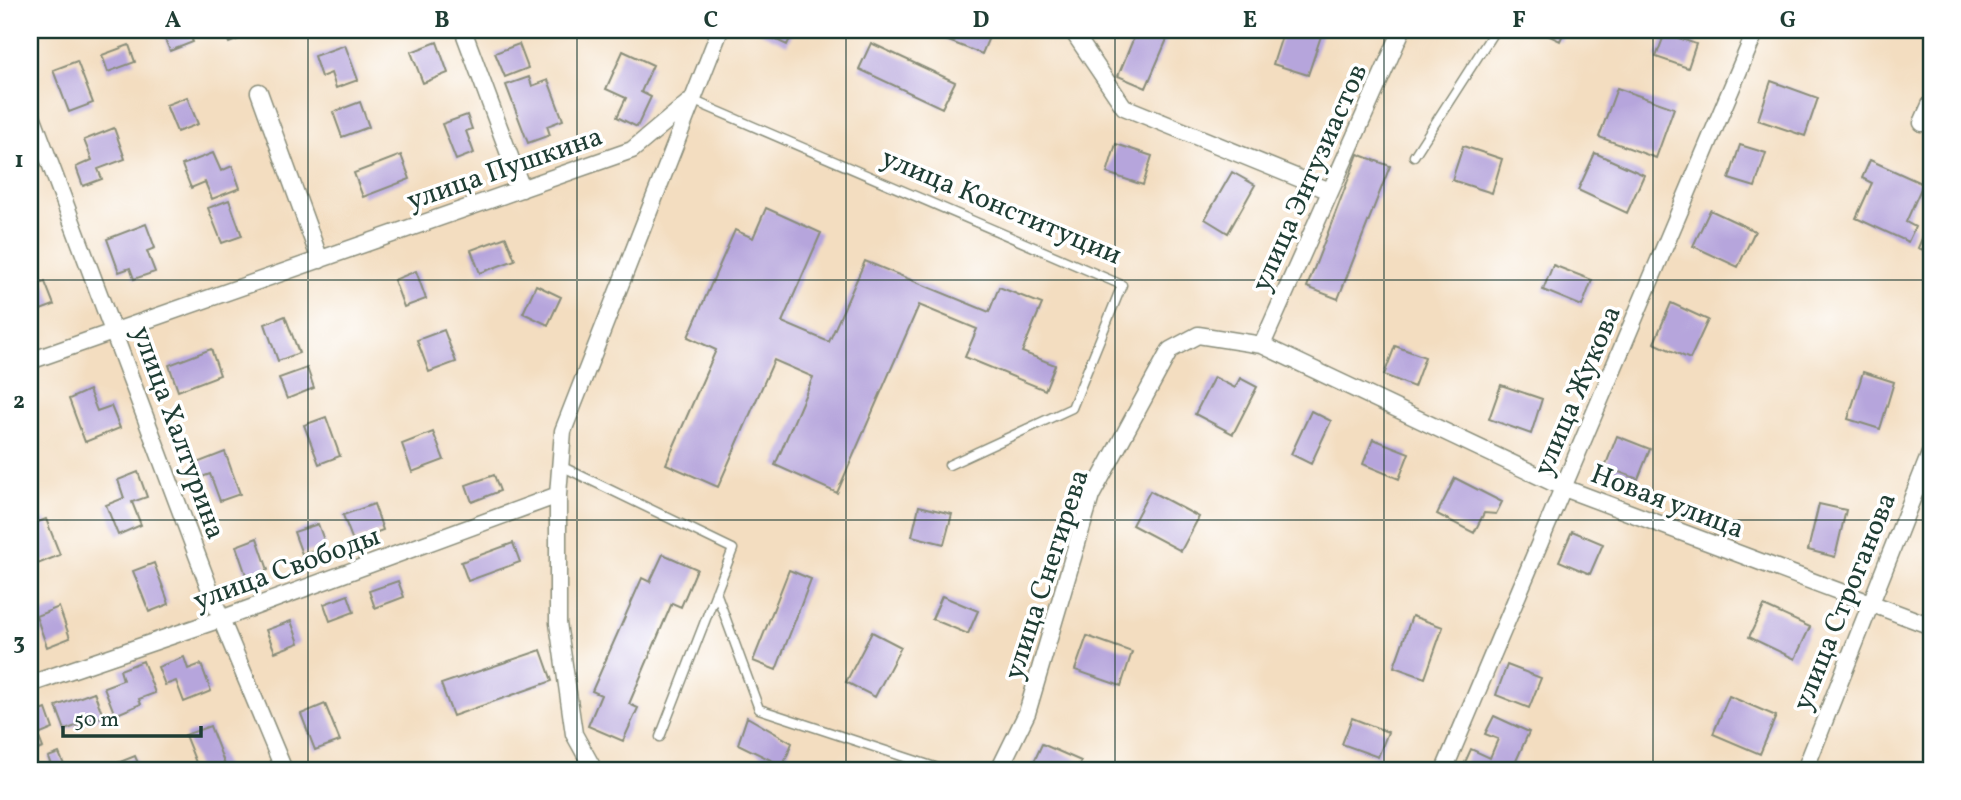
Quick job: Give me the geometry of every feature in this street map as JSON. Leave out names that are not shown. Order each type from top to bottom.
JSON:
[{"type":"street","points":[[463,30],[522,189]]},
{"type":"street","points":[[594,770],[574,734],[558,623],[558,495],[563,430],[720,30]]},
{"type":"street","points":[[1072,30],[1124,107],[1330,191]]},
{"type":"street","name":"улица Энтузиастов","points":[[1262,345],[1402,30]]},
{"type":"street","name":"улица Жукова","points":[[1444,770],[1756,30]]},
{"type":"street","points":[[259,92],[320,260]]},
{"type":"street","name":"улица Пушкина","points":[[30,361],[632,150],[692,100]]},
{"type":"street","points":[[1922,122],[1931,103]]},
{"type":"street","name":"улица Халтурина","points":[[30,110],[221,619],[284,770]]},
{"type":"street","name":"Новая улица","points":[[1198,335],[1262,345],[1564,488],[1931,626]]},
{"type":"street","name":"улица Снегирева","points":[[999,770],[1027,713],[1091,496],[1170,349],[1198,335]]},
{"type":"street","name":"улица Строганова","points":[[1805,770],[1931,451]]},
{"type":"street","name":"улица Свободы","points":[[30,684],[221,619],[558,495]]},
{"type":"lane","points":[[1414,156],[1495,30]]},
{"type":"lane","name":"улица Конституции","points":[[692,100],[1122,285],[1072,408],[949,465]]},
{"type":"lane","points":[[561,466],[733,549],[660,737]]},
{"type":"lane","points":[[716,592],[760,709],[944,770]]},
{"type":"building","points":[[161,30],[188,30],[193,42],[170,51]]},
{"type":"building","points":[[224,30],[262,30],[229,43]]},
{"type":"building","points":[[755,30],[794,30],[787,45]]},
{"type":"building","points":[[920,30],[992,30],[982,54]]},
{"type":"building","points":[[1137,30],[1171,30],[1146,88],[1118,76]]},
{"type":"building","points":[[1284,30],[1323,30],[1308,75],[1273,64]]},
{"type":"building","points":[[1537,30],[1565,30],[1560,41]]},
{"type":"building","points":[[1665,33],[1696,44],[1688,68],[1656,57]]},
{"type":"building","points":[[437,42],[448,73],[423,83],[411,52]]},
{"type":"building","points":[[871,43],[955,82],[942,108],[859,69]]},
{"type":"building","points":[[519,44],[528,68],[505,77],[495,53]]},
{"type":"building","points":[[129,45],[135,62],[108,72],[102,55]]},
{"type":"building","points":[[345,45],[358,80],[336,88],[331,73],[321,77],[314,56]]},
{"type":"building","points":[[623,51],[653,65],[641,92],[651,97],[637,127],[617,117],[626,98],[606,89]]},
{"type":"building","points":[[77,61],[93,103],[69,112],[53,70]]},
{"type":"building","points":[[529,77],[532,86],[548,80],[563,120],[547,126],[550,135],[528,143],[506,85]]},
{"type":"building","points":[[1771,81],[1818,98],[1805,136],[1758,120]]},
{"type":"building","points":[[1617,88],[1674,108],[1656,158],[1599,137]]},
{"type":"building","points":[[187,97],[198,124],[177,132],[166,105]]},
{"type":"building","points":[[360,102],[369,127],[342,137],[333,112]]},
{"type":"building","points":[[467,115],[472,129],[466,131],[474,153],[456,160],[442,124]]},
{"type":"building","points":[[114,128],[125,159],[98,169],[102,179],[83,186],[76,167],[92,160],[84,140]]},
{"type":"building","points":[[1116,144],[1152,156],[1143,185],[1107,173]]},
{"type":"building","points":[[1740,145],[1766,153],[1755,187],[1729,179]]},
{"type":"building","points":[[1463,146],[1502,159],[1492,193],[1452,180]]},
{"type":"building","points":[[213,153],[221,171],[232,166],[240,188],[212,199],[205,182],[191,188],[182,165]]},
{"type":"building","points":[[1595,153],[1644,175],[1627,213],[1578,190]]},
{"type":"building","points":[[1358,154],[1390,166],[1338,299],[1307,287]]},
{"type":"building","points":[[401,155],[410,179],[363,197],[354,173]]},
{"type":"building","points":[[1870,160],[1923,184],[1906,222],[1915,227],[1908,242],[1856,218],[1872,183],[1862,178]]},
{"type":"building","points":[[1232,172],[1255,185],[1228,233],[1205,219]]},
{"type":"building","points":[[229,200],[242,236],[222,243],[208,208]]},
{"type":"building","points":[[766,208],[821,233],[782,322],[829,342],[865,261],[989,312],[999,287],[1042,304],[1022,352],[1055,365],[1045,390],[965,357],[977,329],[919,305],[837,493],[775,465],[813,377],[774,360],[718,487],[666,464],[716,350],[688,337],[735,230],[753,238]]},
{"type":"building","points":[[1710,210],[1755,231],[1738,267],[1693,246]]},
{"type":"building","points":[[1931,217],[1931,253],[1918,248]]},
{"type":"building","points":[[146,224],[155,248],[147,251],[155,272],[134,279],[130,268],[119,272],[107,239]]},
{"type":"building","points":[[506,237],[515,260],[480,273],[471,250]]},
{"type":"building","points":[[1553,265],[1592,280],[1582,306],[1543,290]]},
{"type":"building","points":[[416,271],[426,299],[404,307],[394,280]]},
{"type":"building","points":[[45,282],[54,305],[30,314],[30,287]]},
{"type":"building","points":[[536,285],[561,297],[548,325],[523,313]]},
{"type":"building","points":[[1671,303],[1708,320],[1690,359],[1654,343]]},
{"type":"building","points":[[285,316],[299,353],[278,361],[265,324]]},
{"type":"building","points":[[444,330],[456,362],[429,372],[417,340]]},
{"type":"building","points":[[1395,346],[1425,357],[1414,387],[1384,375]]},
{"type":"building","points":[[211,349],[220,375],[178,391],[169,365]]},
{"type":"building","points":[[307,368],[314,388],[287,399],[279,378]]},
{"type":"building","points":[[1863,372],[1894,382],[1880,429],[1848,419]]},
{"type":"building","points":[[1214,377],[1235,388],[1240,378],[1257,387],[1233,434],[1195,414]]},
{"type":"building","points":[[1501,385],[1542,399],[1531,434],[1489,419]]},
{"type":"building","points":[[89,390],[97,411],[111,406],[120,428],[85,442],[69,399]]},
{"type":"building","points":[[1311,411],[1331,421],[1311,464],[1291,454]]},
{"type":"building","points":[[326,417],[340,456],[319,464],[304,425]]},
{"type":"building","points":[[433,432],[444,460],[412,472],[402,444]]},
{"type":"building","points":[[1617,436],[1650,449],[1638,479],[1605,467]]},
{"type":"building","points":[[1373,439],[1409,453],[1399,479],[1363,464]]},
{"type":"building","points":[[225,452],[240,494],[220,501],[210,474],[199,478],[194,464]]},
{"type":"building","points":[[138,472],[147,497],[132,502],[141,525],[118,535],[106,505],[124,498],[118,480]]},
{"type":"building","points":[[494,475],[500,491],[472,502],[466,485]]},
{"type":"building","points":[[1455,478],[1502,502],[1496,514],[1484,513],[1474,533],[1437,514]]},
{"type":"building","points":[[1150,491],[1199,517],[1181,551],[1132,525]]},
{"type":"building","points":[[374,504],[383,530],[353,541],[343,515]]},
{"type":"building","points":[[1819,504],[1846,510],[1835,557],[1808,550]]},
{"type":"building","points":[[919,506],[952,514],[944,544],[912,536]]},
{"type":"building","points":[[46,519],[60,555],[30,567],[30,525]]},
{"type":"building","points":[[318,524],[326,546],[302,554],[294,532]]},
{"type":"building","points":[[1572,531],[1603,544],[1590,574],[1559,561]]},
{"type":"building","points":[[257,538],[268,570],[247,578],[236,546]]},
{"type":"building","points":[[513,543],[520,562],[468,581],[461,562]]},
{"type":"building","points":[[663,554],[697,569],[681,607],[672,603],[629,704],[638,708],[623,741],[588,726],[601,695],[592,691],[642,578],[650,582]]},
{"type":"building","points":[[154,563],[169,604],[149,612],[133,571]]},
{"type":"building","points":[[789,570],[811,579],[776,670],[753,661]]},
{"type":"building","points":[[398,581],[404,597],[375,608],[369,591]]},
{"type":"building","points":[[348,595],[354,612],[330,621],[324,604]]},
{"type":"building","points":[[942,596],[978,611],[968,634],[932,619]]},
{"type":"building","points":[[1764,606],[1810,627],[1795,659],[1749,637]]},
{"type":"building","points":[[59,607],[70,638],[47,647],[36,616]]},
{"type":"building","points":[[1412,616],[1443,627],[1425,678],[1394,667]]},
{"type":"building","points":[[291,621],[299,643],[275,652],[266,630]]},
{"type":"building","points":[[872,632],[901,647],[875,697],[846,682]]},
{"type":"building","points":[[1087,636],[1132,652],[1121,686],[1075,670]]},
{"type":"building","points":[[541,650],[552,681],[453,716],[441,684]]},
{"type":"building","points":[[184,657],[188,669],[201,664],[211,691],[184,702],[176,681],[165,685],[158,667]]},
{"type":"building","points":[[143,661],[155,693],[139,699],[141,704],[115,715],[104,687],[123,680],[120,670]]},
{"type":"building","points":[[1507,665],[1541,678],[1529,708],[1496,695]]},
{"type":"building","points":[[94,692],[103,716],[65,730],[56,706]]},
{"type":"building","points":[[1729,696],[1776,716],[1760,754],[1713,734]]},
{"type":"building","points":[[325,704],[340,741],[315,750],[301,714]]},
{"type":"building","points":[[46,709],[53,729],[38,735],[43,748],[30,753],[30,715]]},
{"type":"building","points":[[1494,716],[1529,732],[1512,770],[1462,769],[1471,749],[1490,758],[1498,739],[1485,734]]},
{"type":"building","points":[[747,717],[792,743],[783,766],[738,744]]},
{"type":"building","points":[[1352,718],[1388,732],[1378,757],[1342,744]]},
{"type":"building","points":[[210,726],[227,770],[199,770],[185,735]]},
{"type":"building","points":[[1042,744],[1081,761],[1076,770],[1042,770],[1032,766]]},
{"type":"building","points":[[59,753],[65,767],[53,770],[48,757]]},
{"type":"building","points":[[135,756],[141,770],[100,770]]}]
